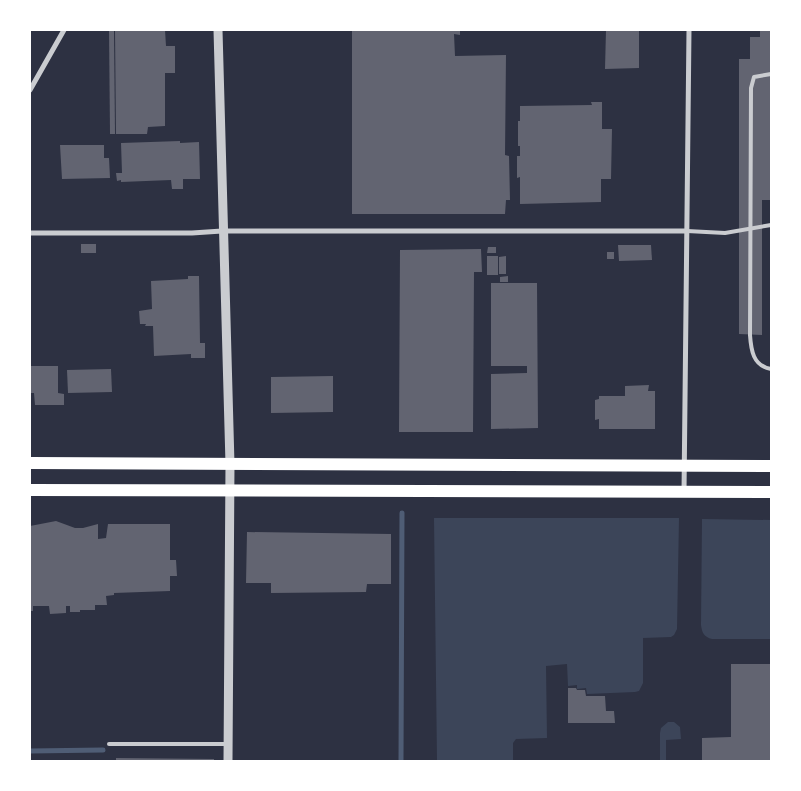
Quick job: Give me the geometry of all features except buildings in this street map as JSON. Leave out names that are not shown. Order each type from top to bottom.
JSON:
[{"type":"main road","points":[[30,464],[771,466]]},
{"type":"main road","points":[[30,490],[771,492]]},
{"type":"street","points":[[30,90],[64,30]]},
{"type":"street","points":[[218,30],[222,231],[230,464],[228,761]]},
{"type":"street","points":[[684,492],[688,30]]},
{"type":"street","points":[[30,233],[687,231]]},
{"type":"lane","points":[[769,74],[754,77],[751,88],[750,334],[752,351],[756,361],[760,366],[771,369]]},
{"type":"lane","points":[[687,231],[725,233],[771,225]]},
{"type":"lane","points":[[109,744],[228,744]]},
{"type":"shaded area","points":[[434,518],[679,518],[677,629],[671,637],[643,638],[643,683],[639,691],[587,694],[586,688],[577,689],[577,685],[568,686],[567,664],[546,666],[547,738],[516,739],[513,743],[513,761],[437,761]]},
{"type":"shaded area","points":[[702,519],[771,520],[771,639],[712,639],[705,636],[701,625]]},
{"type":"shaded area","points":[[668,722],[674,722],[680,727],[681,739],[666,740],[666,761],[660,761],[661,728]]},
{"type":"waterway","points":[[401,761],[402,513]]},
{"type":"waterway","points":[[30,751],[103,750]]}]
